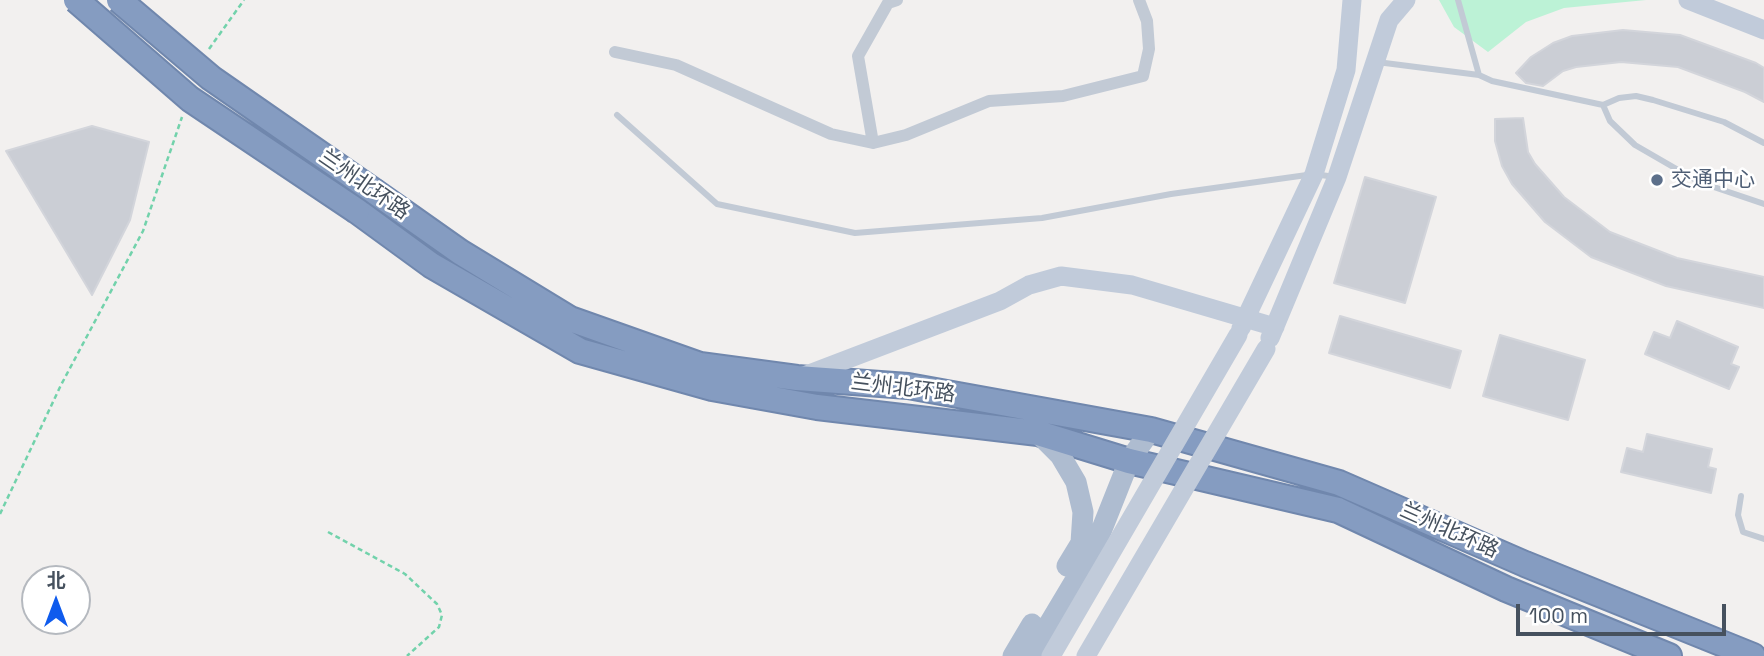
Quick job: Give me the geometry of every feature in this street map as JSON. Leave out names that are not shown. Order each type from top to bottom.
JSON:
[{"type":"highway","name":"兰州北环路","points":[[76,0],[190,99],[357,211],[431,265],[580,351],[712,388],[817,407],[1038,433],[1129,461],[1338,510],[1506,589],[1669,656]]},
{"type":"highway","name":"兰州北环路","points":[[119,0],[211,78],[460,253],[570,319],[700,365],[797,378],[908,386],[1151,430],[1339,483],[1525,564],[1753,656]]},
{"type":"main road","points":[[1051,656],[1242,326],[1314,174],[1346,70],[1352,0]]},
{"type":"main road","points":[[1086,656],[1266,349],[1337,177],[1389,20],[1406,0]]},
{"type":"main road","points":[[1688,0],[1764,30]]},
{"type":"main road","points":[[797,378],[1000,301],[1029,285],[1061,276],[1132,285],[1242,326],[1275,327]]},
{"type":"main road","points":[[1030,656],[1094,549],[1129,461],[1151,430]]},
{"type":"main road","points":[[1013,656],[1081,543],[1083,512],[1076,482],[1060,455],[1038,433]]},
{"type":"street","points":[[873,143],[858,55],[888,3],[897,0]]},
{"type":"street","points":[[615,52],[676,65],[831,134],[873,143],[906,135],[989,101],[1063,96],[1143,76],[1149,48],[1147,21],[1139,0]]},
{"type":"lane","points":[[1458,0],[1479,75]]},
{"type":"lane","points":[[1376,62],[1479,75],[1492,81],[1603,105],[1619,98],[1636,96],[1724,122],[1764,143]]},
{"type":"lane","points":[[1603,105],[1610,121],[1635,145],[1699,182],[1764,204]]},
{"type":"lane","points":[[617,115],[718,204],[855,233],[1042,218],[1171,194],[1314,174],[1337,177]]},
{"type":"lane","points":[[1741,496],[1738,515],[1743,532],[1764,538]]},
{"type":"path","points":[[205,57],[210,45],[244,0]]},
{"type":"path","points":[[0,514],[61,385],[143,231],[186,107]]},
{"type":"path","points":[[328,532],[405,575],[437,604],[442,615],[439,627],[407,656]]},
{"type":"green space","points":[[1439,0],[1646,0],[1564,8],[1526,22],[1488,52],[1454,27]]},
{"type":"building","points":[[1623,30],[1680,35],[1756,63],[1764,68],[1764,102],[1745,92],[1678,67],[1621,62],[1576,67],[1563,71],[1543,86],[1526,83],[1516,73],[1531,57],[1553,43],[1572,36]]},
{"type":"building","points":[[1523,118],[1528,152],[1564,197],[1610,232],[1677,258],[1764,277],[1764,308],[1666,286],[1591,257],[1545,222],[1512,184],[1502,166],[1495,141],[1495,119]]},
{"type":"building","points":[[92,126],[149,142],[130,220],[92,295],[6,151]]},
{"type":"building","points":[[1365,177],[1436,197],[1405,303],[1334,283]]},
{"type":"building","points":[[1340,316],[1461,351],[1450,388],[1329,353]]},
{"type":"building","points":[[1677,321],[1738,347],[1731,364],[1739,367],[1729,389],[1645,354],[1654,332],[1670,338]]},
{"type":"building","points":[[1500,335],[1585,360],[1568,420],[1483,396]]},
{"type":"building","points":[[1647,434],[1712,449],[1708,467],[1716,469],[1711,493],[1621,472],[1627,448],[1643,452]]},
{"type":"place","name":"交通中心","points":[[1657,180]]}]
